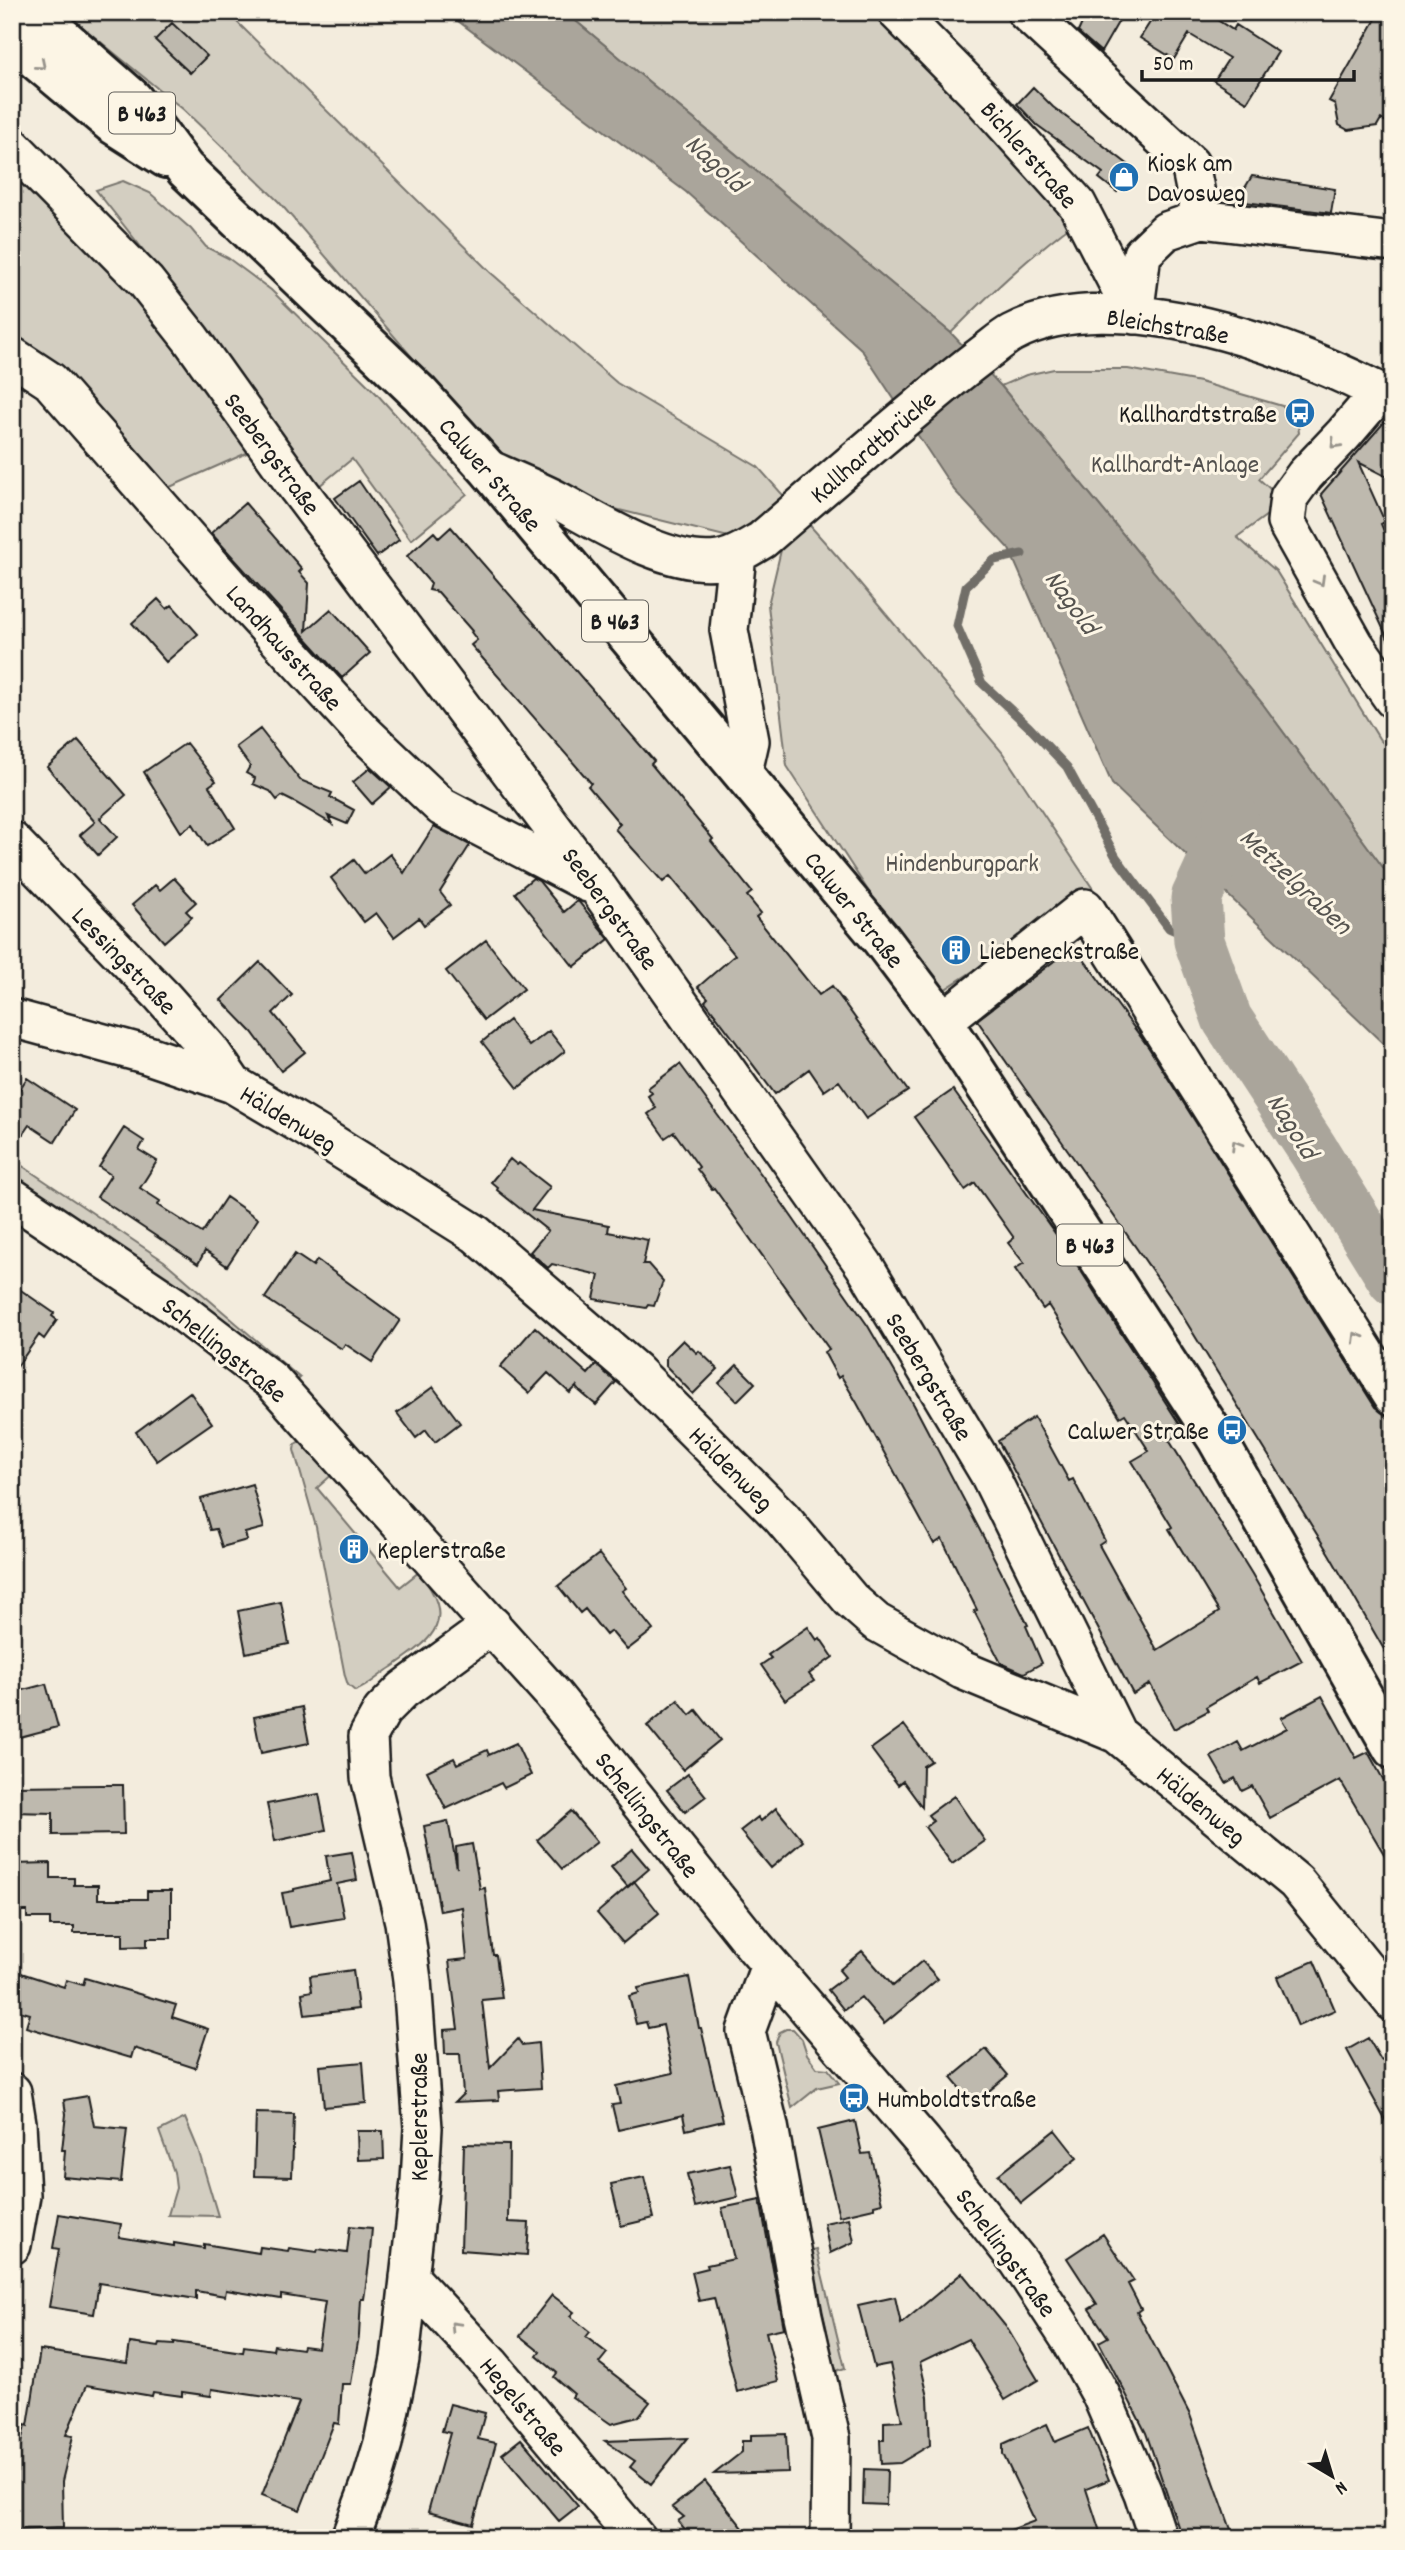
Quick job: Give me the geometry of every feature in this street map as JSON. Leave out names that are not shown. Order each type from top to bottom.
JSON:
[{"type":"main road","name":"Calwer Straße","points":[[34,12],[133,99],[185,169],[420,394],[488,469],[881,939],[943,1021],[1217,1439],[1393,1749]]},
{"type":"main road","name":"Calwer Straße","points":[[12,40],[111,123],[185,169]]},
{"type":"street","name":"Bichlerstraße","points":[[897,12],[978,94],[1077,204],[1135,315]]},
{"type":"street","points":[[1026,12],[1190,164],[1201,219]]},
{"type":"street","name":"Seebergstraße","points":[[12,146],[146,282],[191,339],[340,545],[598,888],[864,1265],[989,1474],[1117,1734]]},
{"type":"street","points":[[1135,315],[1142,254],[1166,231],[1201,219],[1393,242]]},
{"type":"street","name":"Bleichstraße","points":[[983,354],[1011,333],[1053,318],[1104,314],[1135,315],[1202,325],[1247,338],[1323,367],[1386,396]]},
{"type":"street","name":"Kallhardtbrücke","points":[[749,547],[983,354]]},
{"type":"street","name":"Landhausstraße","points":[[12,356],[50,381],[336,703],[442,807],[598,888]]},
{"type":"street","points":[[1386,396],[1344,434],[1305,475],[1289,497],[1286,522],[1355,645],[1393,699]]},
{"type":"street","points":[[488,469],[662,552],[717,561],[749,547]]},
{"type":"street","points":[[743,772],[750,741],[729,630],[749,547]]},
{"type":"street","name":"Lessingstraße","points":[[12,841],[162,996],[209,1049],[233,1083]]},
{"type":"street","points":[[943,1021],[1085,908],[1393,1396]]},
{"type":"street","name":"Häldenweg","points":[[12,1018],[148,1055],[233,1083],[476,1234],[635,1371],[781,1517],[851,1600],[876,1622],[962,1670],[1117,1734],[1296,1882],[1393,2002]]},
{"type":"street","name":"Schellingstraße","points":[[12,1197],[173,1305],[272,1381],[551,1692],[770,1965],[923,2141],[1038,2289],[1071,2341],[1112,2418],[1143,2493],[1158,2538]]},
{"type":"street","name":"Keplerstraße","points":[[350,2538],[383,2443],[400,2359],[420,2181],[423,2128],[419,2056],[404,1922],[370,1777],[368,1736],[382,1711],[403,1690],[492,1625]]},
{"type":"street","points":[[770,1965],[746,2031],[769,2126],[803,2316],[831,2438],[830,2538]]},
{"type":"street","points":[[12,2092],[17,2123],[21,2194],[12,2245]]},
{"type":"street","name":"Hegelstraße","points":[[409,2277],[490,2364],[636,2538]]},
{"type":"green space","name":"Hindenburgpark","points":[[64,12],[227,12],[490,272],[617,383],[758,467],[837,556],[1002,752],[1095,892],[936,995],[787,766],[768,605],[781,550],[599,505],[502,462],[279,202],[184,110]]},
{"type":"green space","points":[[565,12],[876,12],[1074,223],[1011,275],[951,333]]},
{"type":"green space","points":[[12,167],[113,261],[258,448],[161,491],[12,341]]},
{"type":"green space","points":[[123,181],[150,193],[191,229],[206,247],[228,258],[271,290],[376,393],[467,494],[411,540],[352,459],[313,491],[189,308],[96,190]]},
{"type":"green space","name":"Kallhardt-Anlage","points":[[1054,369],[1128,369],[1200,382],[1296,410],[1299,433],[1259,479],[1279,497],[1267,515],[1237,537],[1276,571],[1380,740],[1393,751],[1393,881],[1262,703],[1001,386],[1026,375]]},
{"type":"green space","points":[[12,1159],[164,1261],[300,1378],[297,1381],[264,1353],[12,1180]]},
{"type":"green space","points":[[306,1442],[335,1472],[317,1488],[400,1587],[419,1572],[437,1603],[436,1627],[420,1647],[355,1691],[348,1685],[345,1676],[316,1527],[294,1450],[295,1444]]},
{"type":"green space","points":[[793,2029],[802,2039],[807,2054],[817,2068],[828,2069],[839,2083],[817,2088],[792,2108],[776,2042],[780,2032]]},
{"type":"green space","points":[[185,2118],[198,2149],[218,2216],[168,2215],[176,2188],[174,2172],[159,2131]]},
{"type":"green space","points":[[816,2249],[845,2368],[836,2371],[808,2251]]},
{"type":"water","name":"Metzelgraben","points":[[446,12],[565,12],[951,333],[1001,386],[1262,703],[1393,881],[1393,1053],[1112,784],[1009,549],[954,490],[861,349],[686,192]]},
{"type":"building","points":[[1087,12],[1124,12],[1101,52],[1078,32]]},
{"type":"building","points":[[1154,12],[1205,12],[1233,30],[1236,25],[1278,52],[1247,102],[1214,81],[1229,58],[1189,34],[1174,59],[1140,38],[1156,13]]},
{"type":"building","points":[[1380,12],[1393,12],[1393,126],[1381,119],[1377,126],[1348,130],[1339,125],[1335,104],[1329,101]]},
{"type":"building","points":[[172,23],[207,56],[190,73],[155,40]]},
{"type":"building","points":[[1033,87],[1053,107],[1134,169],[1117,192],[1099,178],[1103,173],[1037,125],[1017,104]]},
{"type":"building","points":[[1252,176],[1335,189],[1331,213],[1237,201]]},
{"type":"building","points":[[1387,419],[1393,420],[1393,480],[1358,462],[1385,522],[1381,524],[1393,552],[1393,650],[1321,494]]},
{"type":"building","points":[[359,481],[399,540],[377,556],[335,498]]},
{"type":"building","points":[[245,503],[302,569],[299,572],[309,583],[306,631],[331,609],[370,653],[342,678],[211,533]]},
{"type":"building","points":[[451,527],[654,761],[651,764],[713,839],[711,841],[752,892],[747,896],[761,913],[756,917],[819,995],[832,986],[908,1091],[866,1119],[839,1081],[824,1091],[809,1069],[775,1094],[705,1001],[708,998],[698,987],[735,955],[670,876],[663,882],[615,829],[620,824],[588,786],[591,783],[471,645],[477,640],[472,631],[438,592],[429,590],[431,584],[407,556],[434,532],[439,538]]},
{"type":"building","points":[[158,599],[167,609],[172,605],[198,634],[166,662],[132,623]]},
{"type":"building","points":[[260,729],[300,780],[332,793],[330,797],[354,810],[347,824],[328,816],[332,824],[282,796],[277,800],[270,791],[253,784],[255,778],[246,773],[250,766],[236,747]]},
{"type":"building","points":[[78,740],[126,795],[100,818],[117,837],[98,855],[80,835],[95,822],[47,767]]},
{"type":"building","points":[[186,743],[216,781],[209,786],[235,828],[207,846],[193,824],[181,832],[144,772]]},
{"type":"building","points":[[370,768],[391,787],[372,804],[353,782]]},
{"type":"building","points":[[434,826],[470,845],[440,892],[450,905],[424,925],[419,918],[394,937],[376,913],[364,922],[331,878],[354,860],[365,874],[390,854],[404,873]]},
{"type":"building","points":[[174,878],[196,902],[186,911],[192,917],[164,942],[132,905],[155,885],[160,890]]},
{"type":"building","points":[[533,878],[539,881],[564,912],[579,902],[609,939],[574,967],[515,893]]},
{"type":"building","points":[[486,940],[524,989],[484,1020],[446,971]]},
{"type":"building","points":[[1074,946],[1149,1048],[1375,1407],[1386,1415],[1393,1426],[1393,1665],[1329,1554],[1174,1302],[977,1020]]},
{"type":"building","points":[[260,962],[292,995],[273,1013],[305,1052],[281,1071],[252,1032],[221,1000]]},
{"type":"building","points":[[509,1020],[529,1046],[549,1031],[565,1051],[518,1088],[482,1042]]},
{"type":"building","points":[[680,1064],[868,1326],[914,1405],[985,1540],[1028,1625],[1026,1626],[1042,1663],[1024,1673],[1001,1663],[942,1539],[934,1544],[857,1403],[841,1376],[838,1378],[824,1352],[829,1349],[714,1188],[712,1189],[697,1169],[699,1167],[674,1132],[665,1138],[648,1114],[656,1108],[648,1096],[652,1093],[648,1088]]},
{"type":"building","points":[[27,1078],[75,1110],[55,1142],[29,1125],[12,1150],[12,1101]]},
{"type":"building","points":[[953,1090],[1072,1257],[1184,1431],[1169,1440],[1302,1661],[1260,1683],[1257,1677],[1206,1707],[1208,1711],[1174,1729],[1150,1684],[1133,1694],[998,1441],[1034,1417],[1069,1481],[1073,1479],[1105,1541],[1099,1545],[1157,1650],[1219,1612],[1132,1461],[1149,1451],[1125,1414],[1120,1417],[1048,1305],[1043,1309],[1015,1269],[1024,1263],[1008,1243],[1014,1238],[975,1183],[965,1190],[914,1117]]},
{"type":"building","points":[[124,1128],[144,1141],[139,1150],[157,1161],[140,1188],[160,1201],[158,1205],[202,1233],[226,1197],[258,1219],[227,1266],[205,1251],[198,1264],[97,1197],[111,1175],[99,1167]]},
{"type":"building","points":[[510,1159],[550,1187],[532,1210],[609,1225],[608,1232],[648,1240],[643,1264],[648,1264],[663,1281],[654,1306],[648,1305],[646,1308],[594,1299],[599,1275],[552,1264],[548,1268],[530,1252],[548,1231],[497,1190],[491,1182]]},
{"type":"building","points":[[295,1254],[313,1266],[317,1260],[400,1320],[372,1362],[345,1344],[342,1349],[265,1298]]},
{"type":"building","points":[[12,1284],[54,1313],[52,1316],[57,1320],[44,1339],[39,1335],[12,1374]]},
{"type":"building","points":[[535,1327],[588,1374],[596,1365],[616,1382],[596,1405],[576,1388],[578,1385],[570,1393],[548,1373],[529,1393],[500,1367]]},
{"type":"building","points":[[683,1340],[718,1369],[693,1394],[666,1366],[666,1357]]},
{"type":"building","points":[[737,1365],[755,1383],[737,1401],[719,1383]]},
{"type":"building","points":[[433,1387],[460,1423],[435,1442],[426,1430],[416,1438],[397,1413]]},
{"type":"building","points":[[190,1392],[212,1423],[157,1461],[136,1432]]},
{"type":"building","points":[[252,1484],[264,1528],[245,1533],[247,1540],[222,1547],[216,1529],[210,1530],[201,1499]]},
{"type":"building","points":[[599,1554],[626,1588],[622,1591],[653,1630],[627,1650],[611,1631],[606,1635],[585,1609],[580,1613],[558,1586]]},
{"type":"building","points":[[281,1602],[289,1644],[246,1653],[238,1611]]},
{"type":"building","points":[[808,1627],[817,1640],[820,1638],[833,1657],[809,1674],[814,1681],[785,1700],[761,1665],[771,1658],[768,1655]]},
{"type":"building","points":[[46,1684],[58,1727],[12,1739],[12,1693]]},
{"type":"building","points":[[1322,1696],[1356,1758],[1368,1752],[1393,1797],[1393,1869],[1340,1780],[1270,1818],[1252,1786],[1242,1791],[1235,1778],[1226,1783],[1211,1757],[1238,1742],[1243,1751],[1287,1728],[1281,1718]]},
{"type":"building","points":[[678,1700],[690,1715],[696,1710],[720,1740],[683,1770],[647,1726]]},
{"type":"building","points":[[302,1707],[309,1743],[261,1753],[254,1717]]},
{"type":"building","points":[[904,1725],[931,1761],[923,1766],[922,1807],[903,1781],[898,1785],[871,1749]]},
{"type":"building","points":[[516,1743],[531,1775],[504,1788],[501,1783],[446,1809],[427,1771],[454,1758],[457,1764],[487,1750],[489,1755]]},
{"type":"building","points":[[688,1774],[706,1796],[685,1812],[667,1790]]},
{"type":"building","points":[[123,1785],[124,1834],[53,1835],[53,1813],[12,1812],[12,1786]]},
{"type":"building","points":[[319,1794],[326,1830],[275,1841],[267,1804]]},
{"type":"building","points":[[954,1796],[985,1841],[952,1864],[925,1827],[933,1821],[928,1815]]},
{"type":"building","points":[[776,1808],[803,1841],[771,1868],[740,1831],[758,1817],[761,1821]]},
{"type":"building","points":[[571,1811],[597,1842],[562,1869],[537,1840]]},
{"type":"building","points":[[448,1821],[457,1868],[456,1847],[472,1844],[480,1889],[485,1888],[493,1955],[496,1955],[502,1998],[482,2000],[490,2068],[518,2039],[522,2045],[538,2043],[541,2088],[498,2091],[499,2100],[455,2102],[463,2094],[460,2054],[445,2054],[444,2030],[458,2029],[449,1961],[467,1959],[462,1907],[440,1911],[424,1826]]},
{"type":"building","points":[[632,1849],[649,1869],[628,1887],[611,1867]]},
{"type":"building","points":[[352,1852],[357,1880],[337,1884],[344,1918],[289,1927],[282,1893],[330,1881],[326,1856]]},
{"type":"building","points":[[51,1863],[51,1878],[74,1878],[74,1885],[98,1885],[98,1899],[147,1899],[147,1891],[171,1891],[171,1938],[147,1938],[147,1946],[123,1947],[123,1933],[74,1933],[74,1926],[50,1926],[50,1918],[27,1918],[27,1911],[12,1911],[12,1864]]},
{"type":"building","points":[[634,1881],[659,1913],[623,1943],[597,1913]]},
{"type":"building","points":[[862,1951],[893,1986],[922,1961],[938,1979],[884,2024],[861,1997],[844,2010],[828,1990],[845,1977],[839,1970]]},
{"type":"building","points":[[1314,1961],[1335,2010],[1298,2026],[1277,1977]]},
{"type":"building","points":[[12,1970],[64,1987],[66,1980],[83,1985],[85,1978],[176,2005],[172,2017],[208,2029],[195,2068],[134,2048],[131,2058],[26,2027],[30,2014],[12,2009]]},
{"type":"building","points":[[353,1970],[358,2009],[305,2015],[302,1993],[312,1991],[310,1976]]},
{"type":"building","points":[[689,1977],[723,2121],[686,2130],[683,2115],[618,2130],[612,2105],[620,2104],[616,2086],[673,2073],[663,2025],[648,2028],[646,2022],[636,2024],[629,1996],[639,1993],[638,1988]]},
{"type":"building","points":[[1368,2038],[1381,2060],[1393,2053],[1393,2134],[1347,2050]]},
{"type":"building","points":[[986,2049],[1008,2075],[973,2104],[951,2078]]},
{"type":"building","points":[[363,2062],[366,2103],[324,2107],[320,2066]]},
{"type":"building","points":[[88,2096],[94,2126],[127,2129],[121,2182],[63,2177],[65,2150],[62,2150],[66,2114],[64,2100]]},
{"type":"building","points":[[256,2113],[294,2114],[292,2177],[254,2176]]},
{"type":"building","points":[[855,2121],[862,2154],[870,2153],[882,2203],[874,2205],[874,2208],[839,2216],[818,2130]]},
{"type":"building","points":[[1055,2130],[1077,2158],[1021,2203],[998,2175]]},
{"type":"building","points":[[357,2131],[383,2131],[384,2159],[358,2160]]},
{"type":"building","points":[[464,2144],[509,2145],[508,2222],[529,2223],[527,2255],[461,2250]]},
{"type":"building","points":[[730,2165],[738,2197],[695,2207],[687,2174]]},
{"type":"building","points":[[644,2177],[654,2218],[621,2226],[611,2184]]},
{"type":"building","points":[[760,2200],[784,2328],[766,2332],[778,2381],[737,2392],[714,2298],[699,2301],[692,2272],[708,2268],[707,2265],[734,2259],[722,2208]]},
{"type":"building","points":[[59,2214],[121,2224],[119,2237],[174,2246],[174,2243],[204,2248],[204,2244],[259,2253],[260,2247],[347,2253],[350,2226],[372,2228],[351,2384],[342,2384],[339,2424],[334,2423],[300,2510],[262,2495],[299,2402],[212,2389],[211,2396],[153,2392],[152,2396],[87,2385],[66,2435],[73,2436],[62,2481],[63,2528],[14,2530],[13,2478],[25,2425],[28,2426],[40,2350],[127,2363],[130,2343],[159,2347],[160,2344],[174,2345],[174,2342],[243,2352],[244,2346],[273,2350],[274,2345],[318,2348],[325,2302],[281,2295],[281,2299],[226,2290],[225,2296],[196,2291],[196,2299],[99,2283],[94,2314],[49,2307],[59,2249],[53,2248]]},
{"type":"building","points":[[849,2218],[854,2242],[830,2253],[824,2223]]},
{"type":"building","points":[[1103,2234],[1134,2281],[1128,2284],[1141,2309],[1137,2312],[1190,2415],[1234,2538],[1182,2538],[1146,2433],[1099,2342],[1108,2337],[1089,2309],[1097,2304],[1067,2258]]},
{"type":"building","points":[[962,2273],[1007,2328],[1038,2380],[1005,2400],[968,2339],[920,2362],[928,2397],[930,2445],[900,2463],[881,2464],[880,2440],[884,2440],[884,2422],[902,2421],[890,2364],[874,2367],[858,2305],[895,2297],[901,2324]]},
{"type":"building","points":[[552,2295],[574,2312],[570,2316],[590,2332],[586,2337],[607,2353],[599,2363],[650,2402],[638,2417],[611,2424],[572,2397],[574,2394],[554,2377],[557,2373],[537,2356],[540,2352],[520,2336]]},
{"type":"building","points":[[450,2404],[485,2413],[478,2439],[496,2443],[473,2524],[428,2512],[450,2433],[442,2431]]},
{"type":"building","points":[[1047,2424],[1055,2442],[1088,2428],[1109,2480],[1086,2489],[1102,2538],[997,2538],[996,2535],[1035,2521],[1003,2454],[1003,2444]]},
{"type":"building","points":[[786,2434],[788,2472],[714,2474],[742,2452],[742,2441],[751,2441],[751,2435]]},
{"type":"building","points":[[688,2438],[651,2484],[630,2467],[635,2461],[605,2441]]},
{"type":"building","points":[[521,2439],[578,2506],[559,2521],[502,2454]]},
{"type":"building","points":[[864,2469],[887,2470],[886,2505],[863,2504]]},
{"type":"building","points":[[705,2481],[751,2538],[692,2538],[678,2521],[684,2517],[672,2507]]},
{"type":"waterway","points":[[1022,554],[994,560],[966,586],[957,626],[982,683],[1067,767],[1116,857],[1169,928],[1199,941]]},
{"type":"waterway","name":"Nagold","points":[[1229,813],[1233,818],[1196,898],[1199,941],[1227,1019],[1313,1150],[1393,1280]]},
{"type":"place","name":"Kiosk am Davosweg","points":[[1124,177]]},
{"type":"place","name":"Kallhardtstraße","points":[[1300,413]]},
{"type":"place","name":"Liebeneckstraße","points":[[956,950]]},
{"type":"place","name":"Calwer Straße","points":[[1232,1430]]},
{"type":"place","name":"Keplerstraße","points":[[354,1549]]},
{"type":"place","name":"Humboldtstraße","points":[[854,2098]]}]
